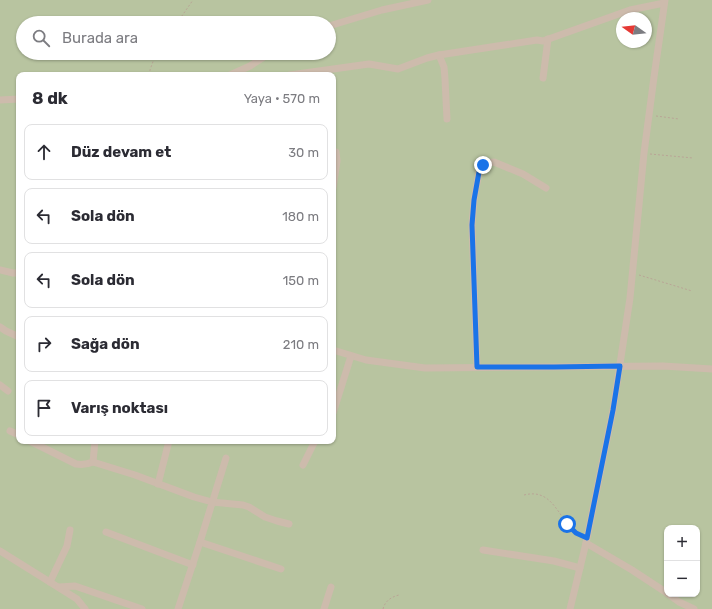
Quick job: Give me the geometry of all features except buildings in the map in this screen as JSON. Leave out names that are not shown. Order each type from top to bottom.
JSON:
[{"type":"street","points":[[336,24],[415,1],[428,0]]},
{"type":"street","points":[[311,72],[369,64],[398,69],[439,55],[537,40],[543,41],[630,10],[665,2],[644,153],[630,298],[620,366],[613,410],[587,541],[570,609]]},
{"type":"street","points":[[543,78],[548,39]]},
{"type":"street","points":[[439,55],[444,67],[447,119]]},
{"type":"street","points":[[239,72],[259,60]]},
{"type":"street","points":[[0,100],[16,99]]},
{"type":"street","points":[[336,152],[336,168]]},
{"type":"street","points":[[477,367],[472,225],[474,200],[480,168],[486,163],[494,162],[523,174],[546,188]]},
{"type":"street","points":[[0,270],[16,273]]},
{"type":"street","points":[[0,327],[16,336]]},
{"type":"street","points":[[336,351],[366,360],[425,368],[663,366],[712,370]]},
{"type":"street","points":[[336,404],[351,356]]},
{"type":"street","points":[[0,385],[8,391]]},
{"type":"street","points":[[10,431],[16,434]]},
{"type":"street","points":[[36,444],[76,464],[83,465],[92,462],[135,475],[194,497],[212,502],[243,505],[265,517],[289,524]]},
{"type":"street","points":[[92,462],[95,444]]},
{"type":"street","points":[[158,484],[168,444]]},
{"type":"street","points":[[303,465],[314,444]]},
{"type":"street","points":[[178,609],[226,458]]},
{"type":"street","points":[[50,582],[67,546],[70,530]]},
{"type":"street","points":[[106,532],[193,565]]},
{"type":"street","points":[[587,541],[664,592]]},
{"type":"street","points":[[200,542],[281,569]]},
{"type":"street","points":[[483,550],[554,561],[580,568]]},
{"type":"street","points":[[0,551],[77,599],[85,609]]},
{"type":"street","points":[[59,587],[74,586],[142,609]]},
{"type":"street","points":[[324,609],[331,587]]},
{"type":"street","points":[[672,597],[694,609]]},
{"type":"path","points":[[182,16],[193,0]]},
{"type":"path","points":[[150,72],[154,60]]},
{"type":"path","points":[[649,115],[679,119]]},
{"type":"path","points":[[644,153],[693,158]]},
{"type":"path","points":[[632,274],[692,291]]},
{"type":"path","points":[[524,495],[536,494],[551,502],[567,524],[587,541]]},
{"type":"path","points":[[382,609],[387,601],[399,595]]},
{"type":"green space","points":[[0,0],[712,0],[712,609],[0,609]]},
{"type":"route","points":[[483,165],[479,172],[474,200],[472,225],[477,367],[620,366],[613,410],[587,538],[576,533],[567,524]]}]
